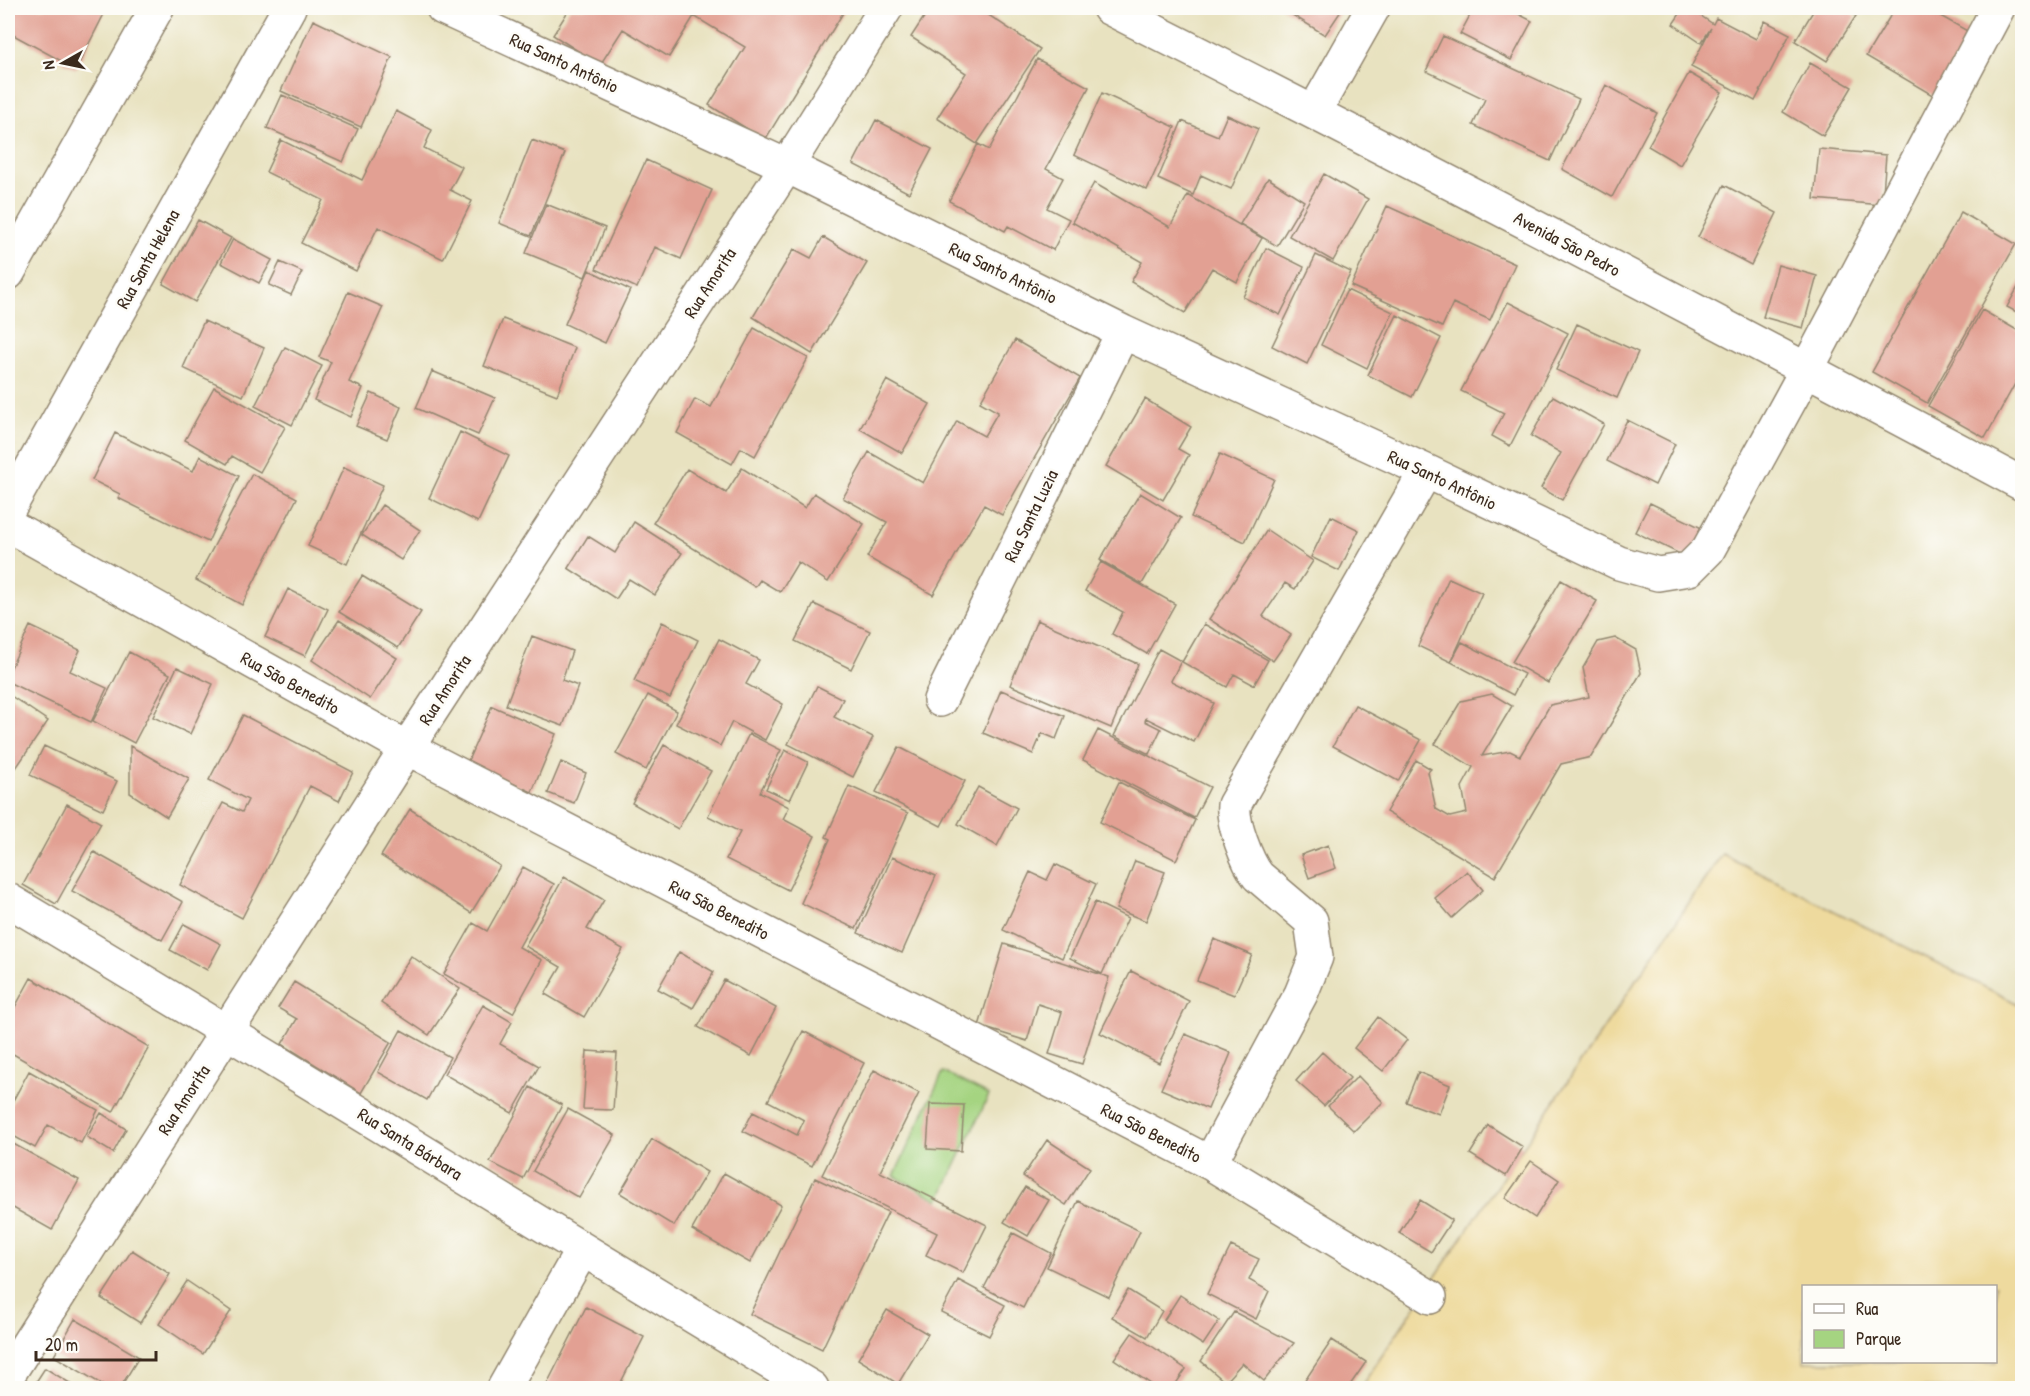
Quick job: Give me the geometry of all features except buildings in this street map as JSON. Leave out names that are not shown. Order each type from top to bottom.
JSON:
[{"type":"street","points":[[8,273],[158,8]]},
{"type":"street","name":"Rua Santa Helena","points":[[8,510],[289,8]]},
{"type":"street","name":"Rua Santo Antônio","points":[[443,8],[786,166],[1123,332],[1426,471],[1619,563],[1658,574],[1689,569],[1708,550],[1807,369],[1998,8]]},
{"type":"street","name":"Rua Amorita","points":[[8,1375],[407,748],[786,166],[886,8]]},
{"type":"street","name":"Avenida São Pedro","points":[[1109,8],[1807,369],[2022,484]]},
{"type":"street","points":[[1314,112],[1373,8]]},
{"type":"street","points":[[2003,8],[2022,17]]},
{"type":"street","name":"Rua Santa Luzia","points":[[940,700],[1123,332]]},
{"type":"street","points":[[1210,1163],[1301,994],[1316,957],[1311,921],[1251,867],[1233,815],[1234,805],[1426,471]]},
{"type":"street","name":"Rua São Benedito","points":[[8,525],[407,748],[1210,1163],[1430,1297]]},
{"type":"street","name":"Rua Santa Bárbara","points":[[8,900],[228,1031],[812,1389]]},
{"type":"street","points":[[504,1389],[582,1250]]},
{"type":"green space","points":[[943,1072],[989,1095],[939,1200],[894,1176]]},
{"type":"sand","points":[[1722,854],[2022,1006],[2022,1388],[1360,1388]]}]
